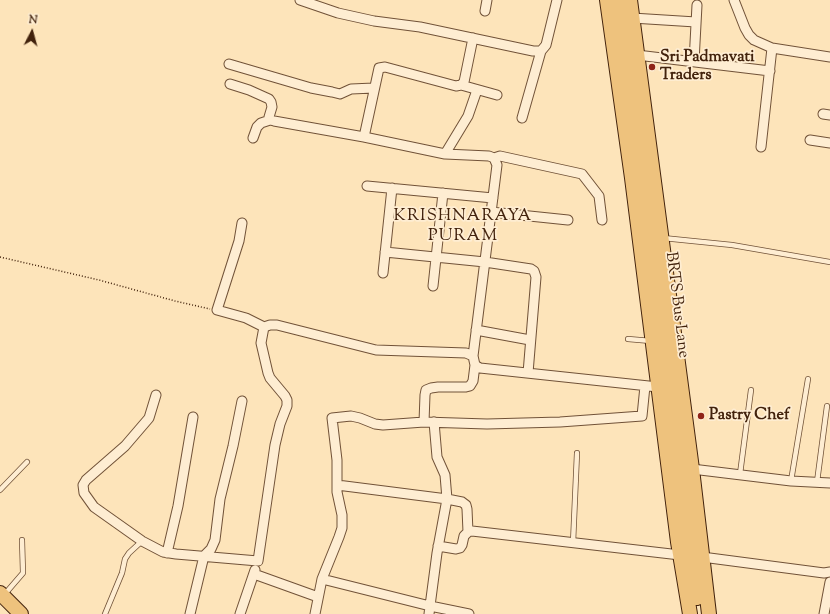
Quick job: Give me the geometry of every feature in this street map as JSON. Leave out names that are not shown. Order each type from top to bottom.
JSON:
[{"type":"main road","points":[[607,0],[653,341],[652,386],[690,614]]},
{"type":"main road","name":"BRTS Bus Lane","points":[[618,0],[642,172],[689,548],[699,614]]},
{"type":"main road","points":[[630,0],[692,469],[709,614]]},
{"type":"main road","points":[[2,594],[21,614]]},
{"type":"street","points":[[300,0],[338,13],[420,27],[540,51]]},
{"type":"street","points":[[485,11],[487,0]]},
{"type":"street","points":[[522,118],[540,51],[546,45],[557,0]]},
{"type":"street","points":[[734,0],[749,35],[760,44],[772,48],[830,57]]},
{"type":"street","points":[[694,62],[697,5]]},
{"type":"street","points":[[632,18],[696,22]]},
{"type":"street","points":[[462,85],[464,82],[473,38]]},
{"type":"street","points":[[761,147],[772,48]]},
{"type":"street","points":[[637,55],[770,70]]},
{"type":"street","points":[[229,64],[310,88],[336,93],[351,89],[374,88]]},
{"type":"street","points":[[364,137],[377,72],[382,67],[456,86],[462,85],[497,95]]},
{"type":"street","points":[[230,84],[272,102],[272,107],[269,114],[270,120]]},
{"type":"street","points":[[445,154],[468,116],[478,90]]},
{"type":"street","points":[[253,138],[257,127],[261,123],[270,120],[364,137],[445,154],[489,156],[494,158],[500,156],[582,174],[599,196],[602,220]]},
{"type":"street","points":[[810,140],[830,143]]},
{"type":"street","points":[[424,422],[426,390],[438,387],[466,387],[470,386],[473,382],[476,330],[497,165],[494,158]]},
{"type":"street","points":[[367,186],[493,198]]},
{"type":"street","points":[[383,273],[392,188]]},
{"type":"street","points":[[433,286],[443,193]]},
{"type":"street","points":[[491,212],[568,220]]},
{"type":"street","points":[[242,223],[239,241],[218,310],[246,318],[264,327],[277,325],[376,350],[466,352],[480,368],[652,386],[642,416],[560,422],[487,424],[424,422],[382,425],[351,416],[332,418],[342,528],[322,579],[315,614]]},
{"type":"street","points":[[385,252],[485,262],[531,269],[534,271],[536,277],[528,373]]},
{"type":"street","points":[[240,614],[258,561],[275,445],[280,424],[287,406],[285,396],[270,378],[268,373],[261,343],[264,327]]},
{"type":"street","points":[[476,330],[530,340]]},
{"type":"street","points":[[156,395],[149,418],[125,446],[86,480],[83,485],[84,493],[94,508],[142,541],[167,553],[258,561]]},
{"type":"street","points":[[190,614],[204,556],[211,549],[215,540],[220,499],[242,401]]},
{"type":"street","points":[[167,553],[178,506],[193,417]]},
{"type":"street","points":[[429,610],[438,546],[447,499],[445,475],[437,457],[434,422]]},
{"type":"street","points":[[692,469],[791,481],[830,483]]},
{"type":"street","points":[[337,485],[462,502],[466,505],[468,532]]},
{"type":"street","points":[[438,546],[456,549],[460,548],[464,536],[468,532],[472,531],[573,544],[680,555]]},
{"type":"street","points":[[702,558],[824,573],[830,572]]},
{"type":"street","points":[[254,574],[318,597]]},
{"type":"street","points":[[322,579],[429,610],[469,614]]},
{"type":"street","points":[[824,614],[830,582]]},
{"type":"lane","points":[[661,238],[732,245],[830,262]]},
{"type":"lane","points":[[628,339],[653,341]]},
{"type":"lane","points":[[791,481],[808,379]]},
{"type":"lane","points":[[740,474],[751,390]]},
{"type":"lane","points":[[817,482],[827,406]]},
{"type":"lane","points":[[573,544],[577,453]]},
{"type":"lane","points":[[0,490],[27,462]]},
{"type":"lane","points":[[2,594],[23,573],[22,540]]},
{"type":"lane","points":[[105,614],[122,573],[125,559],[129,553],[142,541]]},
{"type":"path","points":[[0,257],[99,280],[175,301],[218,310]]},
{"type":"place","name":"Sri Padmavati Traders","points":[[652,67]]},
{"type":"place","name":"Pastry Chef","points":[[701,416]]},
{"type":"district","name":"KRISHNARAYA PURAM","points":[[463,227]]}]
